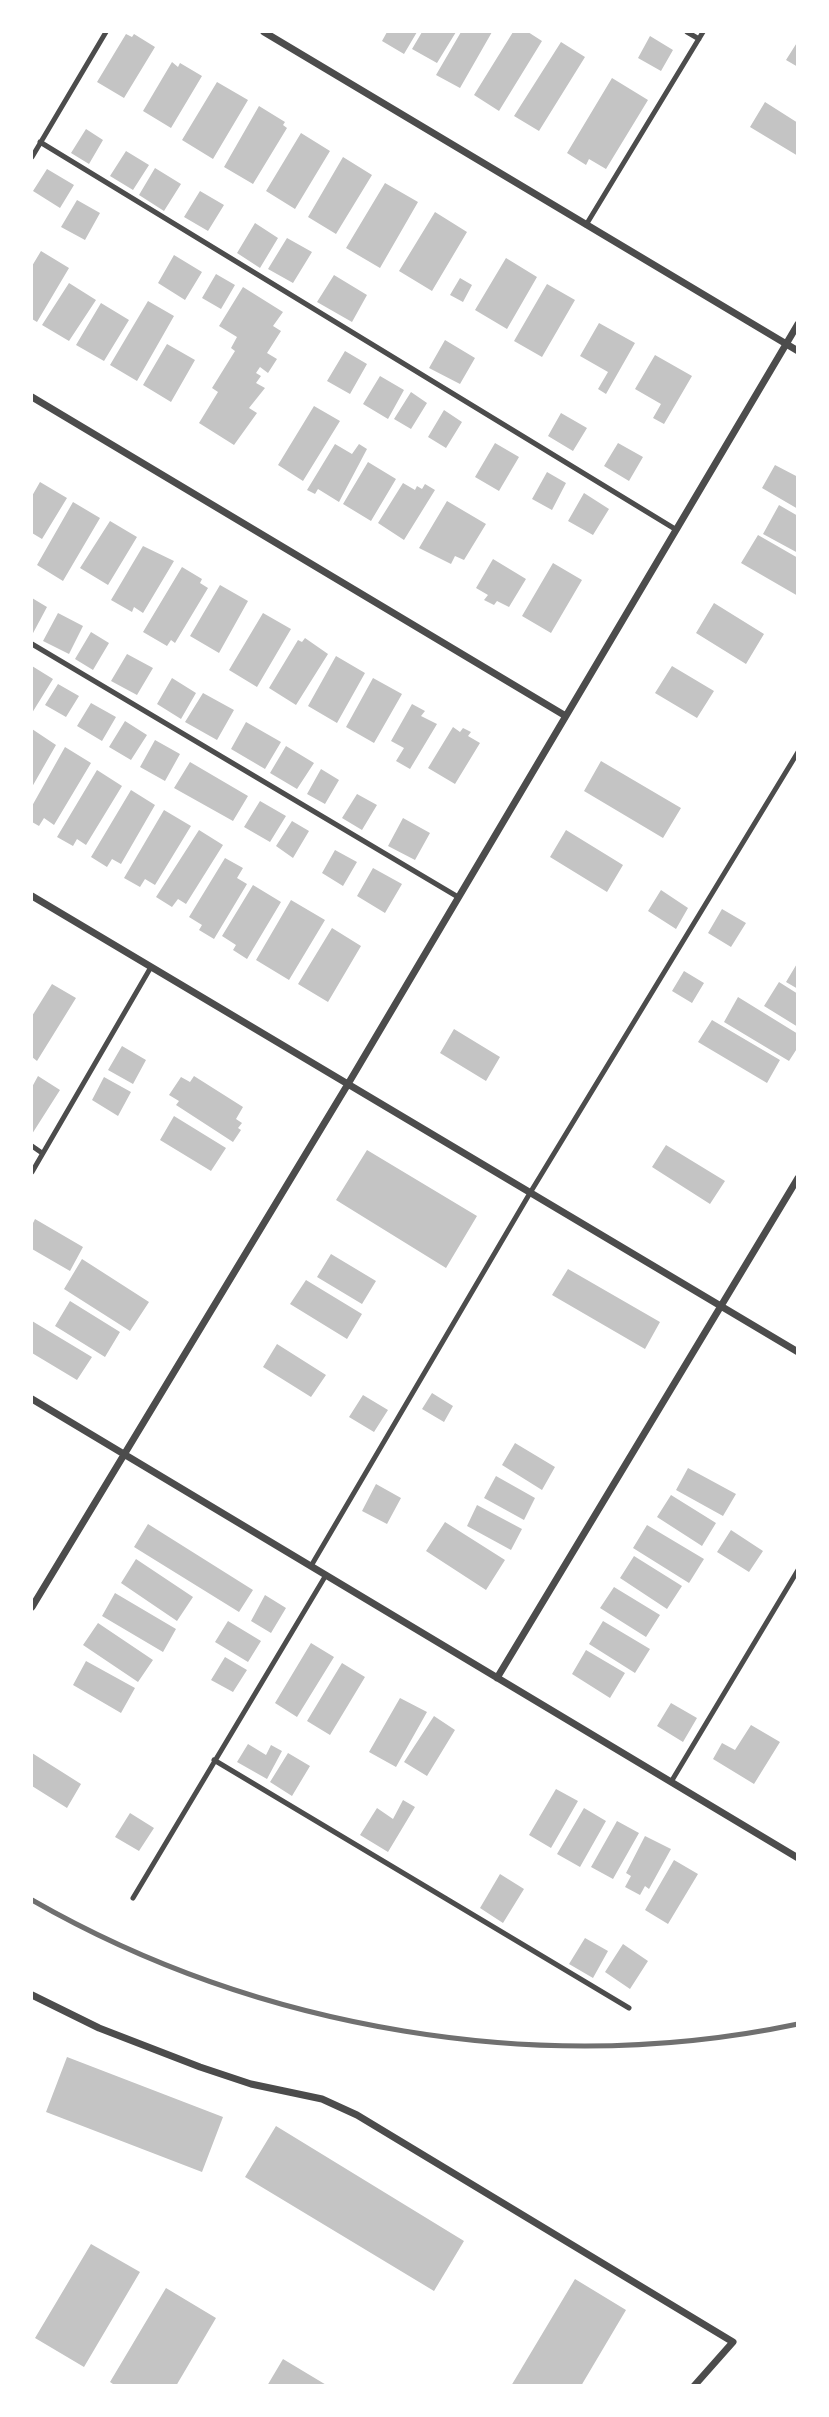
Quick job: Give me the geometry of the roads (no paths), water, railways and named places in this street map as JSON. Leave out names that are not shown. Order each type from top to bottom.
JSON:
[{"type":"street","points":[[264,32],[797,352]]},
{"type":"street","points":[[32,1608],[348,1084],[797,324]]},
{"type":"street","points":[[32,397],[564,715]]},
{"type":"street","points":[[32,896],[797,1352]]},
{"type":"street","points":[[497,1678],[797,1178]]},
{"type":"street","points":[[32,1399],[797,1858]]},
{"type":"street","points":[[32,1995],[99,2028],[200,2067],[251,2084],[322,2099],[357,2115],[733,2342],[694,2385]]},
{"type":"lane","points":[[32,156],[106,32]]},
{"type":"lane","points":[[687,32],[699,39]]},
{"type":"lane","points":[[586,225],[703,32]]},
{"type":"lane","points":[[40,142],[675,529]]},
{"type":"lane","points":[[32,644],[458,897]]},
{"type":"lane","points":[[312,1566],[530,1193],[797,751]]},
{"type":"lane","points":[[32,1172],[151,967]]},
{"type":"lane","points":[[32,1146],[42,1153]]},
{"type":"lane","points":[[671,1782],[797,1570]]},
{"type":"lane","points":[[133,1898],[326,1575]]},
{"type":"lane","points":[[214,1760],[629,2008]]},
{"type":"railway","points":[[32,1900],[120,1945],[211,1982],[306,2011],[404,2031],[503,2043],[602,2046],[701,2040],[798,2024]]}]
